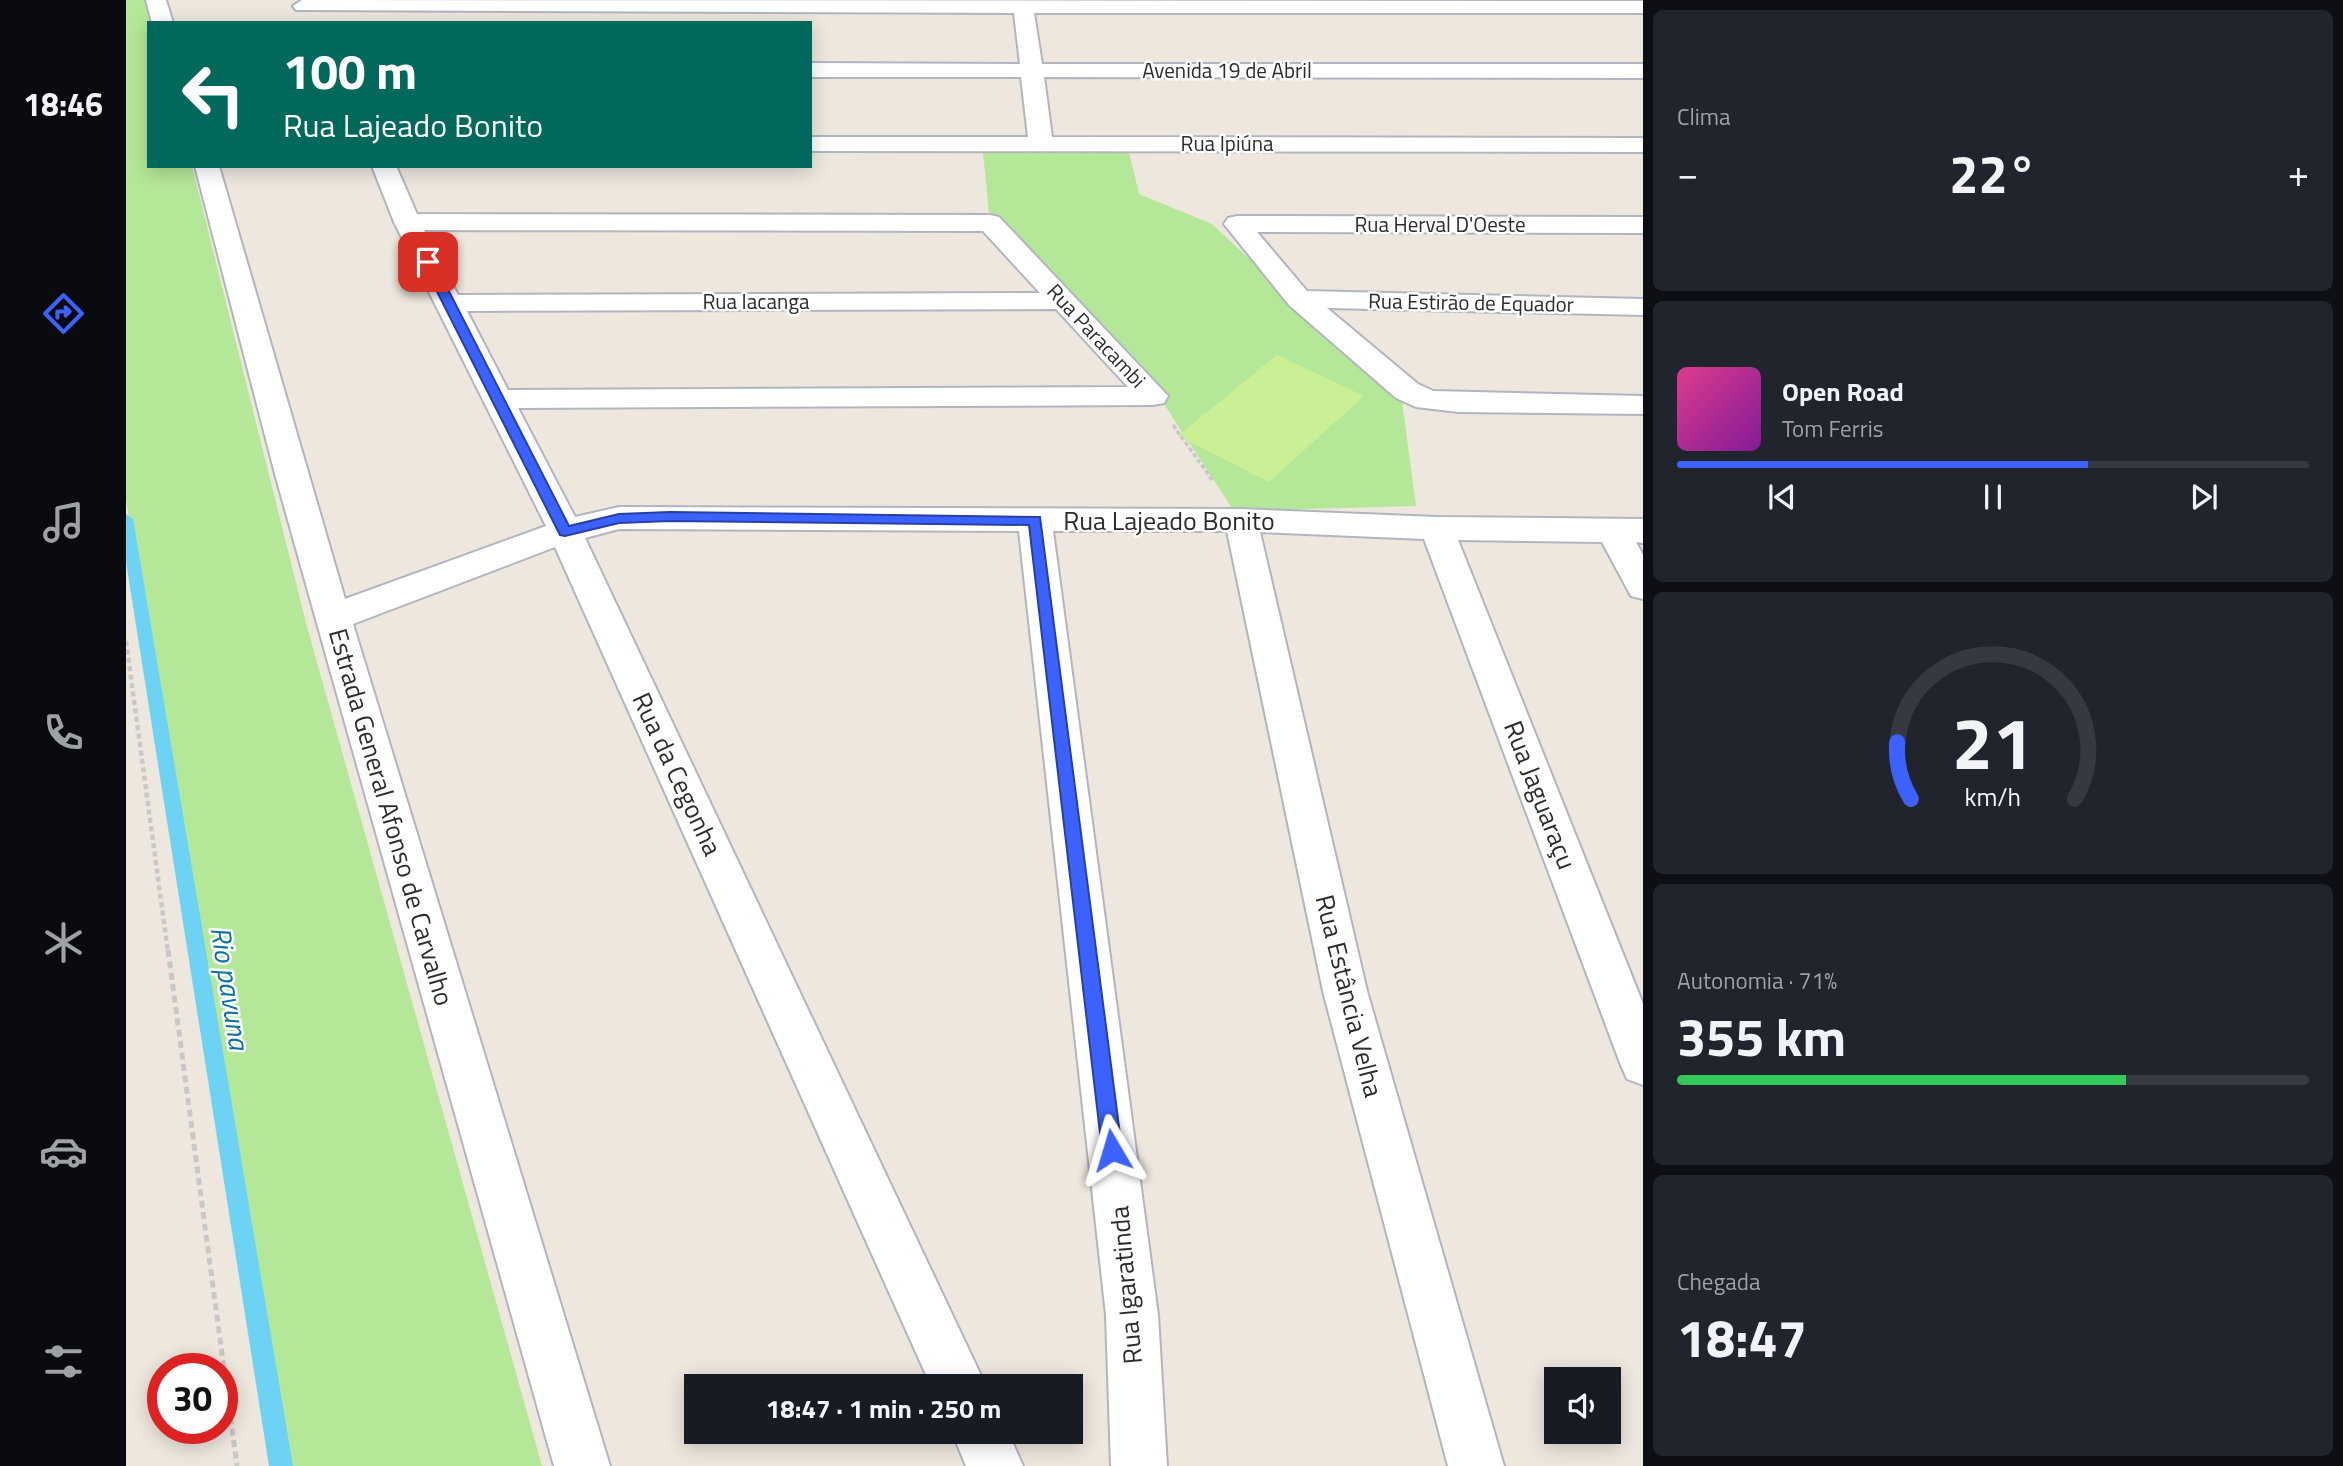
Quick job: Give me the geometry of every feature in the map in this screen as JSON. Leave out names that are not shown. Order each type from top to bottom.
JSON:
[{"type":"street","points":[[156,0],[162,21]]},
{"type":"street","points":[[305,10],[793,3],[1643,7]]},
{"type":"street","points":[[1023,5],[1041,144]]},
{"type":"street","name":"Avenida 19 de Abril","points":[[812,71],[1641,74]]},
{"type":"street","name":"Rua Ipiúna","points":[[812,144],[1643,145]]},
{"type":"street","name":"Estrada General Afonso de Carvalho","points":[[208,168],[333,617],[582,1466]]},
{"type":"street","name":"Rua da Cegonha","points":[[385,168],[407,222],[565,531],[953,1374]]},
{"type":"street","name":"Rua Paracambi","points":[[407,222],[990,223],[1153,396]]},
{"type":"street","name":"Rua Herval D'Oeste","points":[[1299,299],[1237,224],[1643,225]]},
{"type":"street","points":[[1299,299],[1407,391],[1427,400],[1458,403],[1643,405]]},
{"type":"street","name":"Rua Estirão de Equador","points":[[1299,299],[1643,307]]},
{"type":"street","name":"Rua Iacanga","points":[[449,303],[1063,301]]},
{"type":"street","name":"Rua Paracambi","points":[[497,398],[1153,396]]},
{"type":"street","name":"Rua Lajeado Bonito","points":[[333,617],[565,531],[619,518],[1241,520],[1437,528],[1628,531]]},
{"type":"street","name":"Rua Estância Velha","points":[[1241,520],[1345,992],[1476,1466]]},
{"type":"street","name":"Rua Igaratinda","points":[[1035,521],[1132,1315],[1139,1466]]},
{"type":"street","name":"Rua Jaguaraçu","points":[[1437,528],[1643,1063]]},
{"type":"street","points":[[1628,531],[1643,587]]},
{"type":"street","points":[[985,1444],[995,1466]]},
{"type":"path","points":[[1153,396],[1241,520]]},
{"type":"path","points":[[126,641],[237,1466]]},
{"type":"green space","points":[[126,0],[144,0],[150,21],[147,21],[147,168],[192,168],[306,623],[542,1466],[274,1466],[126,499]]},
{"type":"green space","points":[[982,143],[1127,144],[1139,194],[1212,224],[1402,401],[1416,506],[1234,511],[1158,395],[990,223]]},
{"type":"green space","points":[[1277,355],[1364,396],[1269,482],[1178,436]]},
{"type":"waterway","name":"Rio pavuna","points":[[126,519],[281,1466]]},
{"type":"route","points":[[428,262],[565,531],[619,518],[1035,521],[1112,1150]]}]
